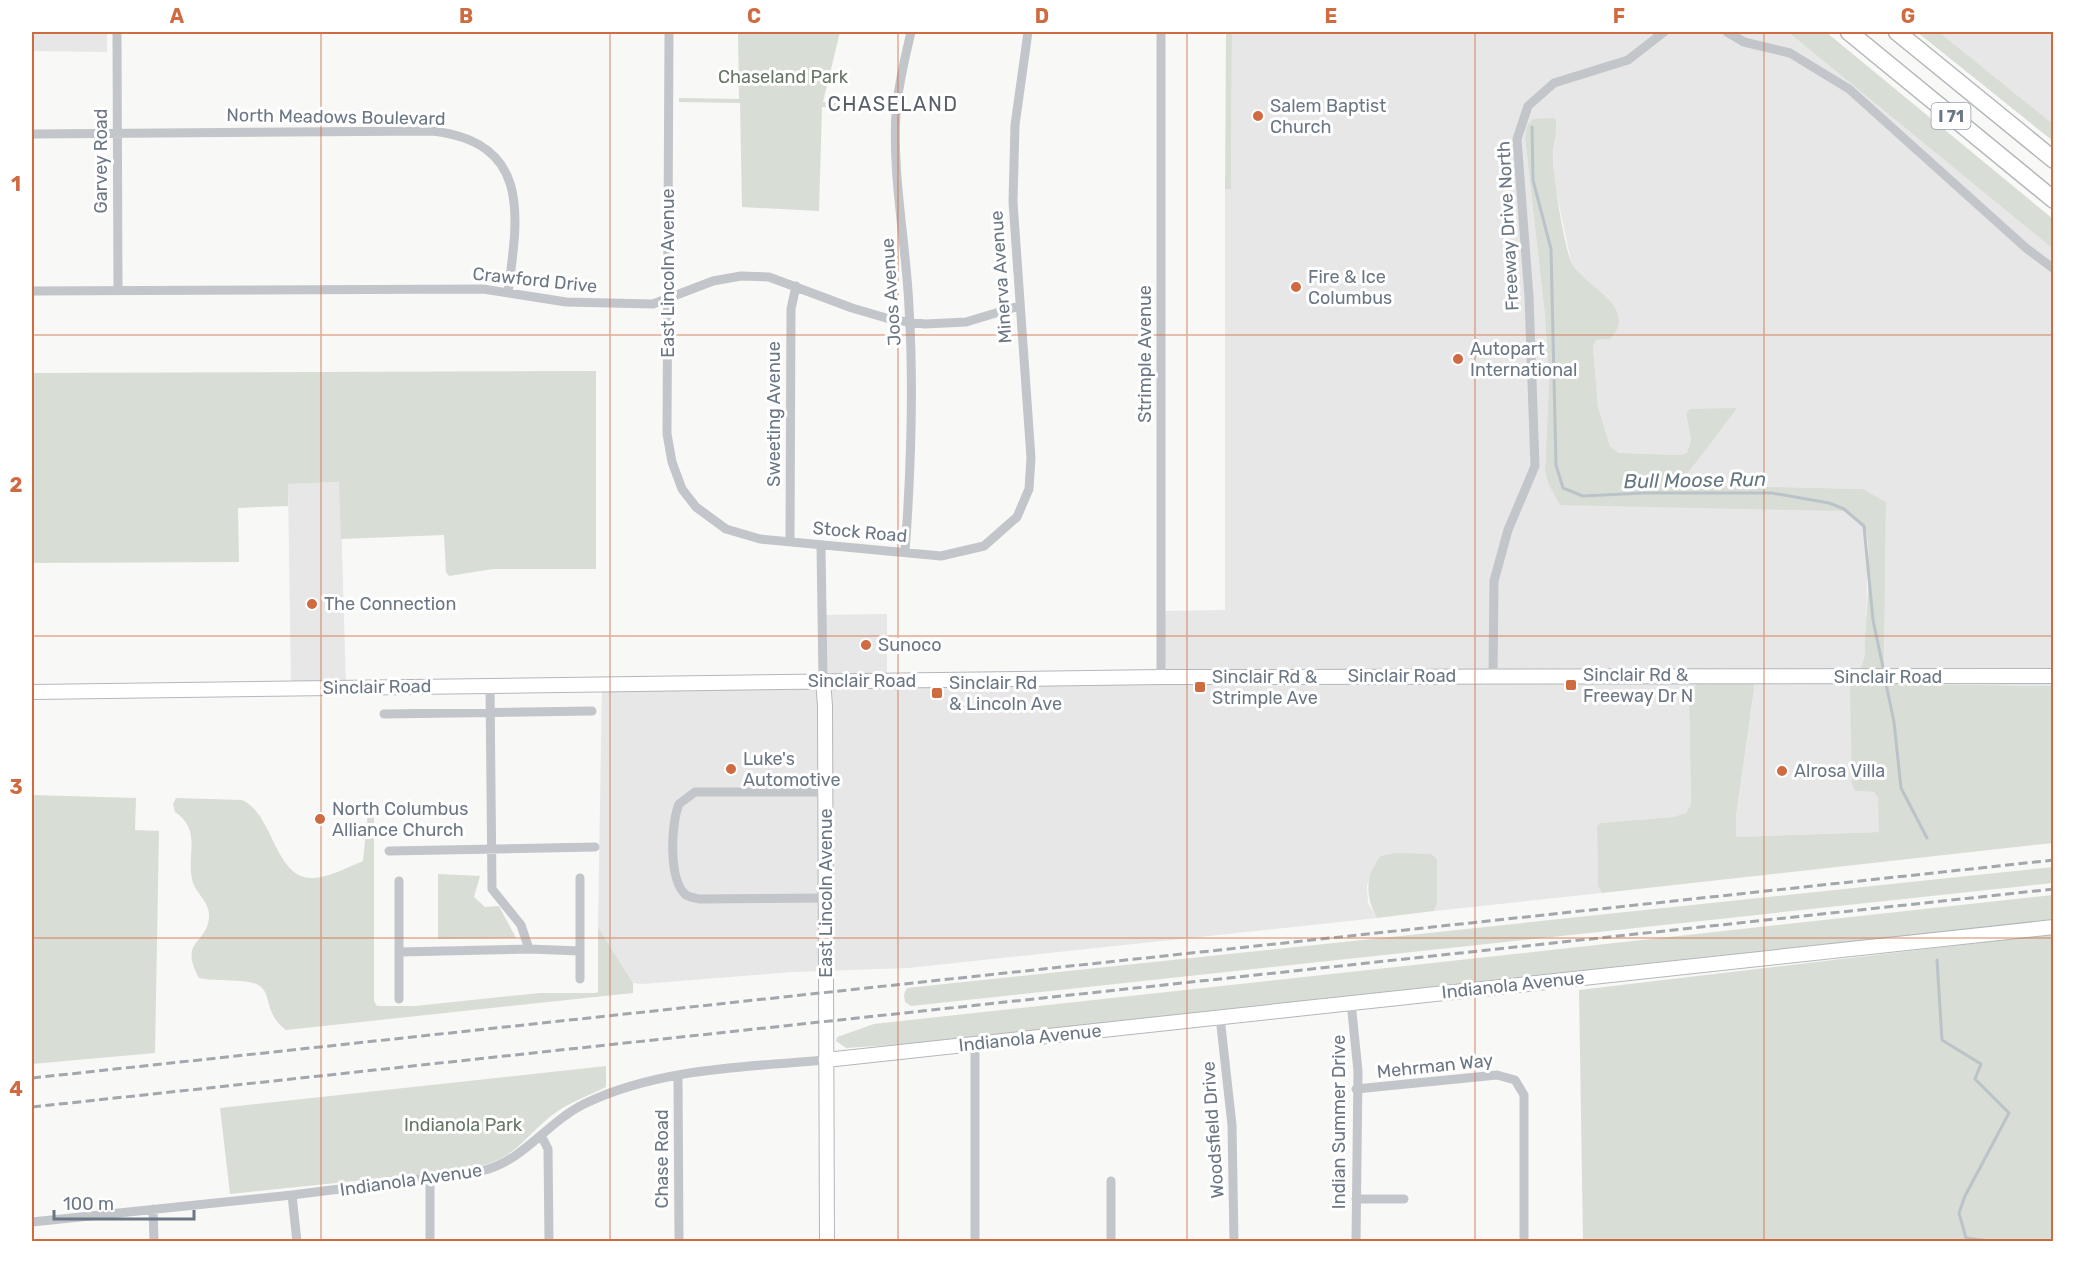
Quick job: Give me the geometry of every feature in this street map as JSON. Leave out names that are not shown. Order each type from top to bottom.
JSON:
[{"type":"highway","name":"I 71","points":[[1849,32],[2054,200]]},
{"type":"highway","name":"I 71","points":[[1897,32],[2054,160]]},
{"type":"main road","name":"Sinclair Road","points":[[32,692],[1161,677],[2054,676]]},
{"type":"main road","name":"East Lincoln Avenue","points":[[823,680],[827,1242]]},
{"type":"main road","name":"Indianola Avenue","points":[[826,1060],[2054,927]]},
{"type":"street","name":"Garvey Road","points":[[117,32],[118,290]]},
{"type":"street","name":"East Lincoln Avenue","points":[[669,32],[667,434],[672,462],[682,489],[696,507]]},
{"type":"street","name":"Joos Avenue","points":[[905,552],[911,435],[910,322],[896,143],[896,111],[911,32]]},
{"type":"street","name":"Minerva Avenue","points":[[1017,518],[1029,489],[1031,458],[1012,202],[1014,149],[1028,32]]},
{"type":"street","name":"Strimple Avenue","points":[[1161,32],[1161,677]]},
{"type":"street","name":"Freeway Drive North","points":[[1493,676],[1494,581],[1508,531],[1535,466],[1529,297],[1517,139],[1528,106],[1554,83],[1628,60],[1664,32]]},
{"type":"street","points":[[1726,32],[1744,42],[1790,52],[1849,89],[2018,241],[2054,269]]},
{"type":"street","name":"North Meadows Boulevard","points":[[32,134],[432,131],[465,138],[494,157],[514,194],[516,236],[508,292]]},
{"type":"street","name":"Crawford Drive","points":[[32,291],[465,289],[508,292],[566,302],[653,304],[713,281],[741,276],[769,277],[852,308],[925,324],[966,322],[1019,306]]},
{"type":"street","name":"Sweeting Avenue","points":[[790,542],[791,309],[796,286]]},
{"type":"street","name":"Stock Road","points":[[696,507],[726,529],[760,539],[941,556],[984,546],[1017,518]]},
{"type":"street","name":"East Lincoln Avenue","points":[[821,546],[823,680]]},
{"type":"street","points":[[490,686],[492,889],[520,925],[529,949]]},
{"type":"street","points":[[384,714],[592,711]]},
{"type":"street","points":[[825,792],[694,792],[680,804],[675,814],[673,850],[679,885],[687,896],[699,899],[826,898]]},
{"type":"street","points":[[389,851],[595,847]]},
{"type":"street","points":[[580,878],[580,978]]},
{"type":"street","points":[[399,881],[399,999]]},
{"type":"street","points":[[400,952],[529,949],[580,951]]},
{"type":"street","name":"Indian Summer Drive","points":[[1351,1002],[1357,1061],[1356,1242]]},
{"type":"street","name":"Woodsfield Drive","points":[[1220,1017],[1232,1125],[1234,1242]]},
{"type":"street","points":[[975,1044],[975,1242]]},
{"type":"street","name":"Indianola Avenue","points":[[32,1222],[430,1179],[495,1168],[522,1154],[561,1117],[601,1096],[641,1082],[826,1060]]},
{"type":"street","name":"Mehrman Way","points":[[1356,1089],[1497,1075],[1515,1080],[1524,1095],[1524,1242]]},
{"type":"street","name":"Chase Road","points":[[678,1076],[679,1242]]},
{"type":"street","points":[[541,1136],[548,1149],[549,1161],[549,1242]]},
{"type":"street","points":[[430,1179],[430,1242]]},
{"type":"street","points":[[1111,1182],[1111,1242]]},
{"type":"street","points":[[292,1195],[297,1242]]},
{"type":"street","points":[[1356,1199],[1404,1199]]},
{"type":"street","points":[[153,1209],[154,1242]]},
{"type":"shaded area","points":[[32,32],[107,32],[107,52],[32,51]]},
{"type":"shaded area","points":[[1232,32],[1788,32],[2053,249],[2053,686],[1884,683],[1886,502],[1861,489],[1687,485],[1683,481],[1736,408],[1686,413],[1691,440],[1687,453],[1681,455],[1619,453],[1610,446],[1598,407],[1593,347],[1596,340],[1610,339],[1571,262],[1554,181],[1553,154],[1557,125],[1525,138],[1545,316],[1549,382],[1545,471],[1845,511],[1859,519],[1865,530],[1868,555],[1865,655],[1855,683],[1855,791],[1874,792],[1878,798],[1880,832],[1736,837],[1736,817],[1755,683],[1689,699],[1691,806],[1686,813],[1673,817],[1600,823],[1597,826],[1598,886],[1602,893],[1434,911],[1437,904],[1394,853],[1380,856],[1374,864],[1367,886],[1368,903],[1377,918],[908,968],[792,972],[633,983],[598,927],[602,684],[820,681],[820,615],[887,614],[887,680],[1158,677],[1159,611],[1225,610],[1225,189],[1231,188]]},
{"type":"shaded area","points":[[1939,32],[2053,32],[2053,124]]},
{"type":"shaded area","points":[[340,482],[346,687],[291,688],[288,484]]},
{"type":"green space","name":"Chaseland Park","points":[[738,32],[840,32],[823,102],[886,107],[886,112],[822,107],[819,211],[742,207],[740,103],[679,102],[679,98],[739,99]]},
{"type":"green space","points":[[1226,32],[1232,32],[1231,189],[1225,189]]},
{"type":"green space","points":[[1788,32],[1826,32],[2053,219],[2053,249]]},
{"type":"green space","points":[[1917,32],[1939,32],[2053,124],[2053,141]]},
{"type":"green space","points":[[1555,118],[1553,155],[1555,178],[1569,256],[1579,273],[1608,298],[1619,317],[1618,328],[1610,339],[1596,340],[1593,347],[1598,407],[1610,446],[1619,453],[1681,455],[1687,453],[1691,440],[1686,413],[1690,409],[1737,408],[1683,480],[1687,485],[1862,489],[1886,502],[1884,670],[1860,670],[1865,655],[1869,572],[1868,541],[1861,523],[1845,511],[1560,505],[1549,485],[1545,471],[1549,382],[1545,316],[1525,138],[1527,126],[1533,119]]},
{"type":"green space","points":[[596,371],[596,569],[493,569],[449,576],[446,572],[444,535],[341,539],[339,482],[288,484],[288,506],[238,508],[239,562],[32,563],[32,373]]},
{"type":"green space","points":[[1755,682],[1736,817],[1736,837],[1879,832],[1878,798],[1874,792],[1855,791],[1852,784],[1850,687],[1855,683],[2053,686],[2053,843],[1602,893],[1598,886],[1597,826],[1600,823],[1673,817],[1686,813],[1691,805],[1689,699],[1697,683]]},
{"type":"green space","points":[[32,795],[136,798],[135,830],[159,831],[155,1053],[32,1064]]},
{"type":"green space","points":[[176,798],[242,800],[253,807],[291,869],[301,876],[314,878],[333,874],[363,861],[368,812],[374,813],[374,1001],[377,1006],[415,1006],[540,993],[598,992],[598,927],[633,983],[633,993],[286,1030],[274,1018],[266,994],[260,986],[248,982],[199,978],[193,965],[193,949],[207,925],[209,911],[193,883],[191,835],[183,819],[175,812],[173,804]]},
{"type":"green space","points":[[1394,853],[1431,854],[1437,859],[1437,904],[1434,911],[1377,918],[1370,902],[1369,879],[1380,856]]},
{"type":"green space","points":[[2053,867],[2053,883],[911,1006],[905,1002],[904,994],[907,988]]},
{"type":"green space","points":[[438,874],[480,876],[474,897],[485,907],[499,906],[516,938],[438,939]]},
{"type":"green space","points":[[2053,895],[2053,921],[938,1042],[846,1048],[836,1041],[837,1037],[874,1024]]},
{"type":"green space","points":[[2053,934],[2053,1241],[1583,1241],[1579,990]]},
{"type":"green space","name":"Indianola Park","points":[[606,1066],[606,1087],[557,1111],[508,1155],[486,1165],[470,1169],[230,1194],[220,1108]]},
{"type":"waterway","name":"Bull Moose Run","points":[[1532,127],[1533,180],[1551,249],[1556,465],[1563,488],[1583,496],[1644,493],[1772,493],[1829,503],[1844,509],[1864,526],[1873,620],[1884,672]]},
{"type":"waterway","name":"Bull Moose Run","points":[[1885,679],[1894,722],[1901,788],[1927,838]]},
{"type":"waterway","points":[[1937,960],[1942,1040],[1981,1064],[1975,1079],[2009,1113],[1965,1196],[1959,1213],[1966,1238],[1997,1242]]},
{"type":"railway","points":[[32,1078],[2054,860]]},
{"type":"railway","points":[[32,1107],[2054,889]]},
{"type":"place","name":"Salem Baptist Church","points":[[1258,116]]},
{"type":"place","name":"Fire & Ice Columbus","points":[[1296,287]]},
{"type":"place","name":"Autopart International","points":[[1458,359]]},
{"type":"place","name":"The Connection","points":[[312,604]]},
{"type":"place","name":"Sunoco","points":[[866,645]]},
{"type":"place","name":"Sinclair Rd & Freeway Dr N","points":[[1571,685]]},
{"type":"place","name":"Sinclair Rd & Strimple Ave","points":[[1200,687]]},
{"type":"place","name":"Sinclair Rd & Lincoln Ave","points":[[937,693]]},
{"type":"place","name":"Luke's Automotive","points":[[731,769]]},
{"type":"place","name":"Alrosa Villa","points":[[1782,771]]},
{"type":"place","name":"North Columbus Alliance Church","points":[[320,819]]},
{"type":"district","name":"CHASELAND","points":[[893,104]]}]
